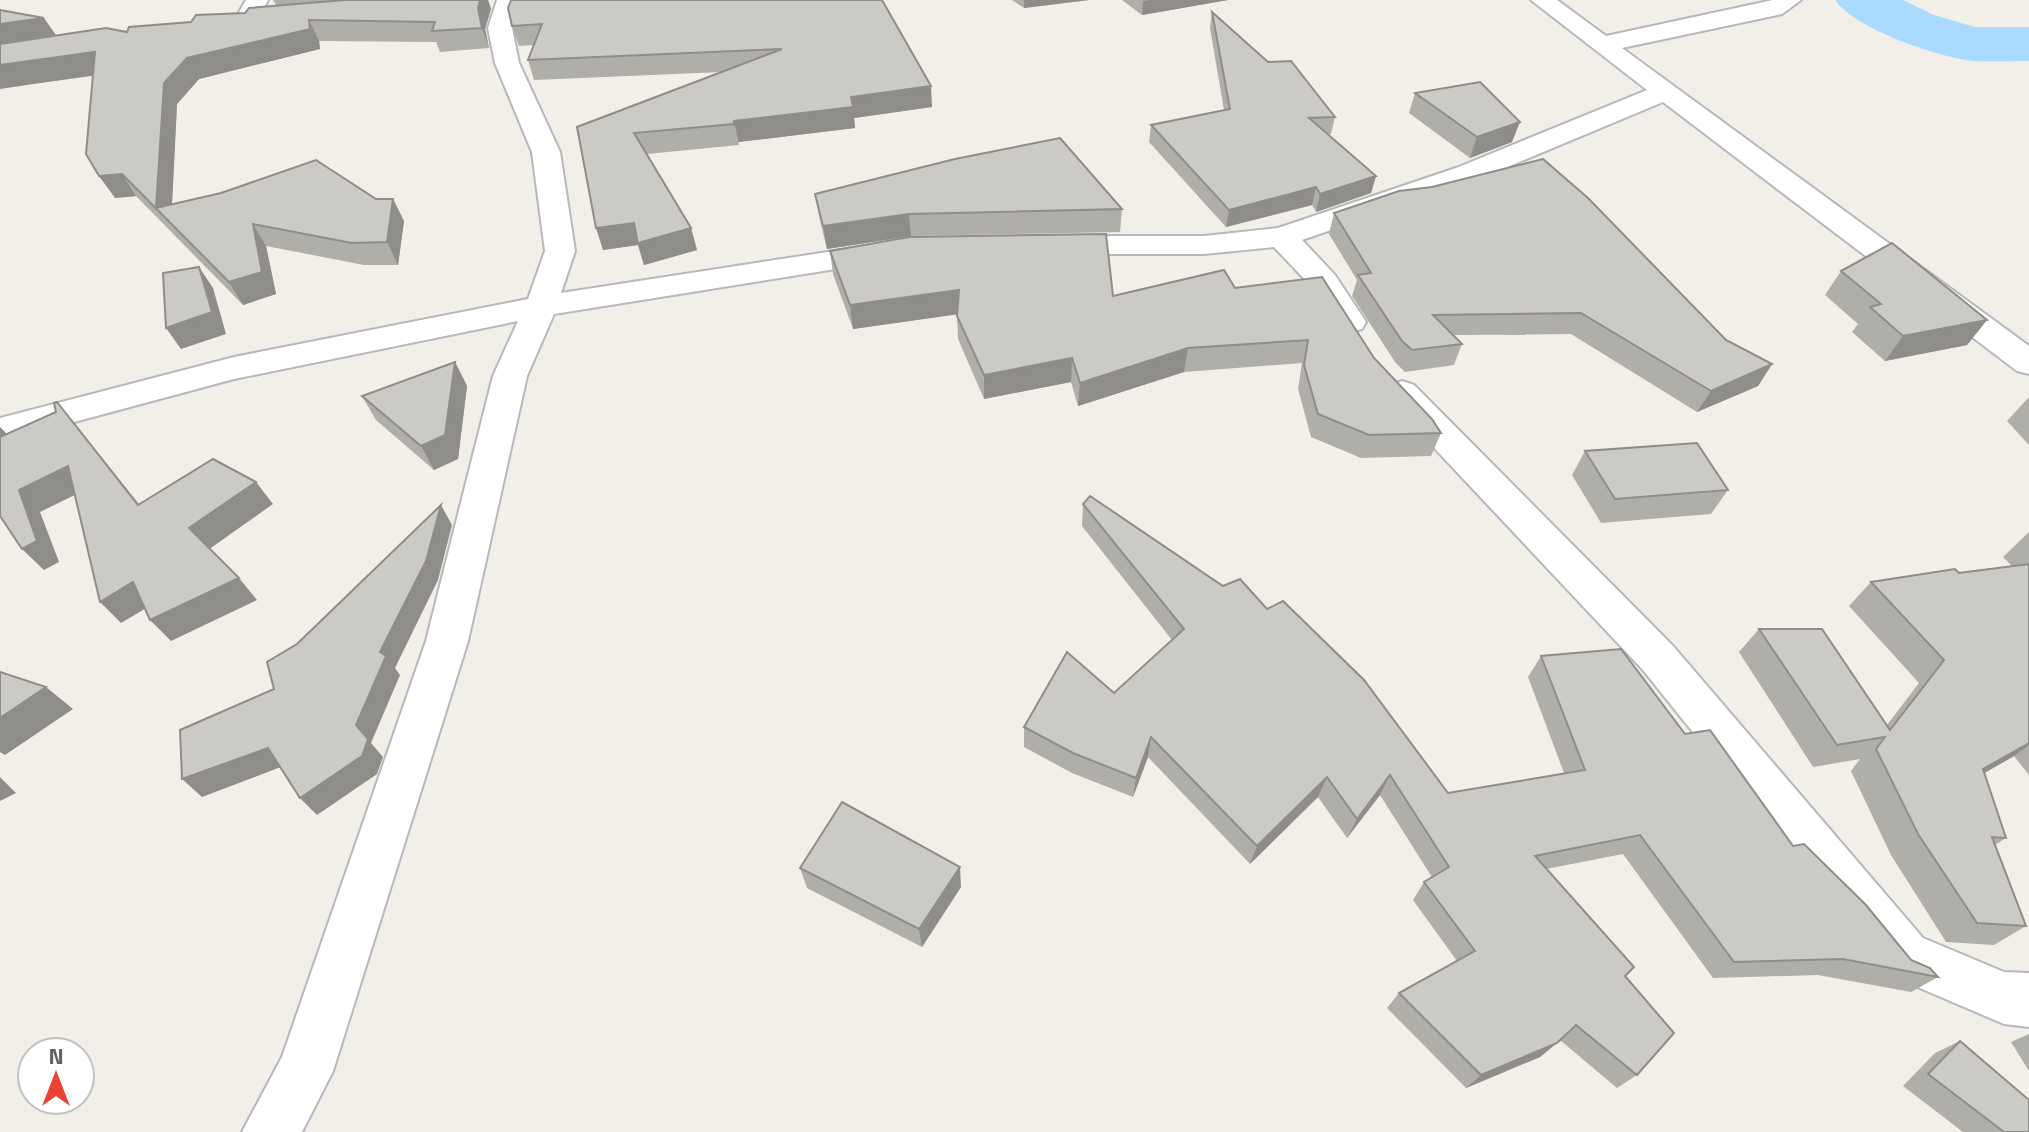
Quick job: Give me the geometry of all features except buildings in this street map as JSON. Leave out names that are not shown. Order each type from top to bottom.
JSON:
[{"type":"street","points":[[271,1132],[305,1071],[447,641],[510,376],[541,306],[560,251],[546,152],[507,63],[500,28],[508,0]]},
{"type":"street","points":[[1542,0],[2029,363]]},
{"type":"street","points":[[1600,45],[1774,9],[1790,0]]},
{"type":"street","points":[[217,24],[252,9],[278,17]]},
{"type":"street","points":[[1017,245],[1204,245],[1282,237],[1466,174],[1663,93]]},
{"type":"street","points":[[1282,237],[1324,282],[1381,372],[1658,658],[1905,956],[2004,998],[2029,1000]]},
{"type":"street","points":[[0,430],[234,368],[541,306],[911,248]]},
{"type":"waterway","points":[[1861,0],[1915,27],[1972,44],[2029,44]]}]
